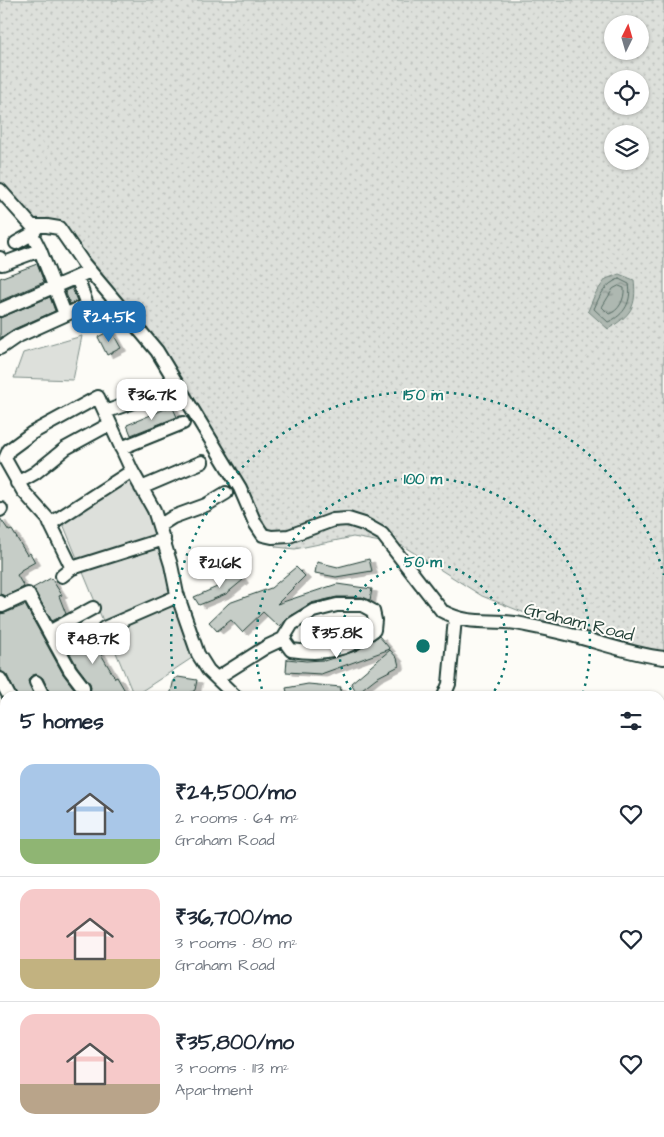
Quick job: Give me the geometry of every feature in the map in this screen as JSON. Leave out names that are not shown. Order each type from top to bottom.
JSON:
[{"type":"street","name":"Graham Road","points":[[0,190],[36,230],[59,228],[90,271],[157,351],[240,488],[255,523],[264,535],[272,537],[289,536],[333,520],[348,519],[364,524],[382,534],[442,611],[455,618],[477,622],[518,624],[568,634],[632,653],[664,658]]},
{"type":"street","points":[[16,243],[36,230],[40,250],[65,314]]},
{"type":"street","points":[[0,258],[2,264],[40,250]]},
{"type":"street","points":[[0,310],[90,271]]},
{"type":"street","points":[[0,348],[16,337],[87,305],[77,277]]},
{"type":"street","points":[[105,412],[178,386]]},
{"type":"street","points":[[72,568],[48,519],[23,492],[4,460],[9,450],[32,433],[98,397],[132,471],[154,510],[164,539],[178,596],[198,654],[208,670],[230,691]]},
{"type":"street","points":[[121,448],[183,423]]},
{"type":"street","points":[[18,483],[35,473],[66,448],[110,424]]},
{"type":"street","points":[[142,488],[202,462]]},
{"type":"street","points":[[50,524],[132,471]]},
{"type":"street","points":[[160,526],[173,517],[206,505],[226,493]]},
{"type":"street","points":[[62,576],[72,568],[164,539]]},
{"type":"street","points":[[0,602],[2,606],[28,594],[83,691]]},
{"type":"street","points":[[104,628],[178,596]]},
{"type":"street","points":[[217,678],[266,647],[283,639],[292,624],[313,611],[337,605],[362,605],[373,611],[375,620],[374,630],[363,639],[344,649],[323,652],[290,650],[283,639]]},
{"type":"street","points":[[49,632],[93,608]]},
{"type":"street","points":[[446,691],[455,618]]},
{"type":"street","points":[[0,679],[6,691]]},
{"type":"street","points":[[36,682],[40,691]]},
{"type":"shaded area","points":[[0,0],[664,0],[664,661],[628,654],[482,596],[403,546],[353,537],[295,549],[276,547],[268,535],[263,520],[189,401],[61,225],[34,224],[0,183]]},
{"type":"shaded area","points":[[82,336],[73,380],[14,378],[23,353]]},
{"type":"shaded area","points":[[132,471],[198,654],[142,691],[132,691],[61,519]]},
{"type":"water","points":[[619,274],[634,280],[633,304],[622,319],[608,329],[588,311],[595,294],[606,279]]},
{"type":"building","points":[[37,264],[44,282],[0,301],[0,278]]},
{"type":"building","points":[[72,288],[77,301],[70,304],[65,291]]},
{"type":"building","points":[[50,297],[55,311],[14,329],[0,338],[0,318]]},
{"type":"building","points":[[111,330],[121,348],[107,355],[98,337]]},
{"type":"building","points":[[172,406],[177,417],[131,435],[127,425]]},
{"type":"building","points":[[0,518],[9,531],[12,530],[27,555],[30,553],[35,562],[21,570],[17,575],[24,587],[5,596],[0,594]]},
{"type":"building","points":[[369,559],[372,571],[336,577],[315,573],[317,562],[338,567]]},
{"type":"building","points":[[296,567],[305,576],[277,604],[337,584],[372,589],[370,600],[362,597],[337,597],[311,603],[288,617],[279,627],[263,612],[242,632],[231,620],[217,631],[209,622],[229,603],[271,588]]},
{"type":"building","points":[[236,571],[243,580],[226,594],[199,605],[194,597],[217,587]]},
{"type":"building","points":[[51,578],[62,595],[59,596],[66,614],[52,621],[33,588]]},
{"type":"building","points":[[25,605],[74,691],[49,691],[43,678],[36,674],[30,677],[28,681],[32,691],[15,691],[7,675],[0,671],[0,614]]},
{"type":"building","points":[[85,627],[115,678],[117,677],[125,691],[91,691],[90,683],[77,666],[60,635],[66,632],[70,636]]},
{"type":"building","points":[[379,636],[390,649],[321,674],[286,672],[287,659],[324,661],[358,650]]},
{"type":"building","points":[[390,650],[397,658],[399,666],[376,678],[360,691],[356,691],[351,683]]},
{"type":"building","points":[[178,677],[197,680],[195,690],[171,691],[174,679]]},
{"type":"building","points":[[308,684],[341,687],[340,691],[287,691],[286,688]]}]
